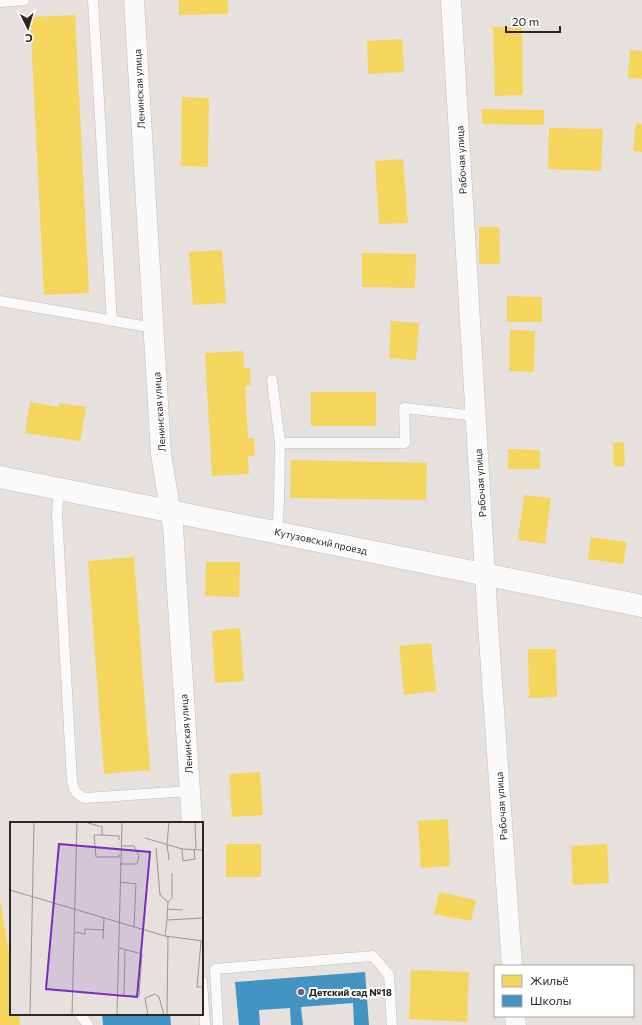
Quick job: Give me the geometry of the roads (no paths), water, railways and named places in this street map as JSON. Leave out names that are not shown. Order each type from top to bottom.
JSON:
[{"type":"street","name":"Ленинская улица","points":[[134,0],[161,454],[173,527],[192,822]]},
{"type":"street","name":"Рабочая улица","points":[[451,0],[476,416],[512,965]]},
{"type":"street","name":"Кутузовский проезд","points":[[0,477],[642,606]]},
{"type":"lane","points":[[0,2],[24,0]]},
{"type":"lane","points":[[93,0],[112,321]]},
{"type":"lane","points":[[0,301],[154,328]]},
{"type":"lane","points":[[272,380],[280,443],[277,532]]},
{"type":"lane","points":[[280,443],[406,443],[404,408],[476,416]]},
{"type":"lane","points":[[61,489],[56,514],[72,781],[75,790],[85,798],[190,791]]},
{"type":"lane","points":[[218,1025],[215,969],[373,956],[389,975],[392,1025]]},
{"type":"lane","points":[[203,996],[205,1025]]},
{"type":"lane","points":[[81,1015],[88,1025]]},
{"type":"place","name":"Детский сад №18","points":[[301,992]]}]
